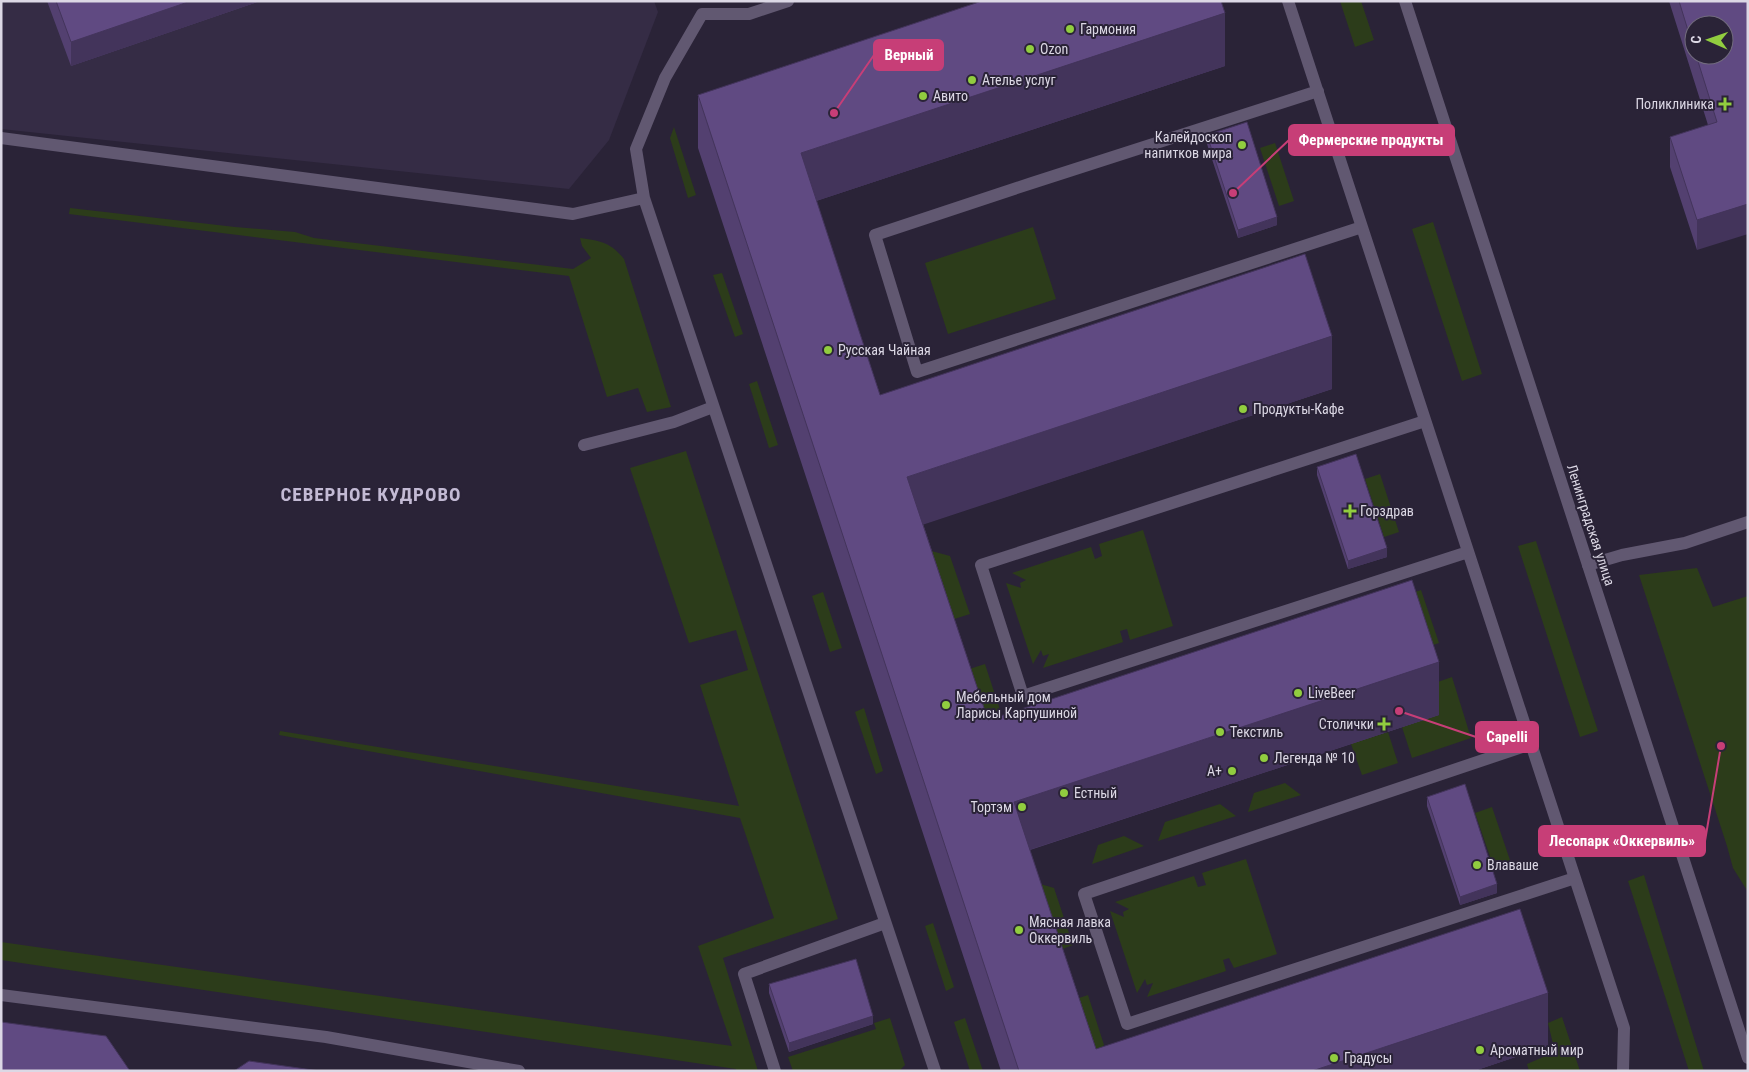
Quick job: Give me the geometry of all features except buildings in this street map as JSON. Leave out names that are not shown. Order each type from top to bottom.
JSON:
[{"type":"street","points":[[697,1],[702,14]]},
{"type":"street","points":[[702,14],[749,14],[788,1]]},
{"type":"street","points":[[1288,1],[1624,1028],[1623,1071]]},
{"type":"street","name":"Ленинградская улица","points":[[1404,1],[1748,1058]]},
{"type":"street","points":[[702,14],[665,78],[636,149],[644,198],[935,1071]]},
{"type":"street","points":[[1318,91],[875,235],[917,372],[1362,227]]},
{"type":"street","points":[[1,138],[573,214],[644,198]]},
{"type":"street","points":[[584,445],[674,422],[713,408]]},
{"type":"street","points":[[1425,421],[981,565],[1023,696],[1468,552]]},
{"type":"street","points":[[1588,565],[1622,555],[1685,543],[1748,522]]},
{"type":"street","points":[[1531,744],[1084,894],[1127,1024],[1575,878]]},
{"type":"street","points":[[775,1071],[744,974],[885,923]]},
{"type":"street","points":[[1,995],[326,1036],[519,1071]]},
{"type":"shaded area","points":[[1,1],[654,1],[658,12],[609,140],[569,189],[1,129]]},
{"type":"green space","points":[[1340,1],[1361,1],[1374,40],[1355,47]]},
{"type":"green space","points":[[674,127],[696,195],[688,198],[670,138]]},
{"type":"green space","points":[[1275,143],[1294,201],[1279,206],[1260,148]]},
{"type":"green space","points":[[70,208],[295,232],[314,238],[573,269],[591,258],[582,246],[580,238],[599,241],[614,249],[624,259],[671,407],[647,412],[638,388],[607,397],[569,276],[69,214]]},
{"type":"green space","points":[[1433,222],[1482,374],[1462,381],[1412,229]]},
{"type":"green space","points":[[1033,227],[1056,299],[948,334],[925,263]]},
{"type":"green space","points":[[722,273],[743,334],[735,337],[713,275]]},
{"type":"green space","points":[[757,381],[778,445],[769,448],[749,384]]},
{"type":"green space","points":[[686,451],[838,919],[723,958],[758,1071],[736,1071],[736,1069],[1,960],[1,942],[732,1046],[698,946],[774,918],[740,818],[279,735],[280,731],[739,806],[700,685],[748,670],[736,630],[689,643],[630,468]]},
{"type":"green space","points":[[1380,474],[1399,532],[1384,537],[1365,479]]},
{"type":"green space","points":[[1143,530],[1173,626],[1130,640],[1127,629],[1120,631],[1123,642],[1043,668],[1049,654],[1043,656],[1041,650],[1033,664],[1006,583],[1021,588],[1020,583],[1026,580],[1012,573],[1091,547],[1095,559],[1102,556],[1099,544]]},
{"type":"green space","points":[[1536,541],[1598,731],[1580,737],[1518,546]]},
{"type":"green space","points":[[924,549],[950,556],[970,614],[948,621]]},
{"type":"green space","points":[[1697,568],[1713,607],[1748,596],[1748,892],[1733,868],[1639,575]]},
{"type":"green space","points":[[1421,590],[1439,643],[1418,650],[1377,605]]},
{"type":"green space","points":[[823,592],[842,648],[830,652],[812,596]]},
{"type":"green space","points":[[985,664],[1001,713],[982,737],[960,672]]},
{"type":"green space","points":[[1452,677],[1471,738],[1412,758],[1402,727],[1439,715],[1429,685]]},
{"type":"green space","points":[[864,708],[883,771],[876,774],[855,712]]},
{"type":"green space","points":[[1388,732],[1398,763],[1362,775],[1351,744]]},
{"type":"green space","points":[[1285,783],[1301,795],[1248,812],[1254,793]]},
{"type":"green space","points":[[1220,804],[1236,816],[1158,841],[1165,822]]},
{"type":"green space","points":[[1492,807],[1512,866],[1495,871],[1475,813]]},
{"type":"green space","points":[[1124,836],[1144,846],[1092,864],[1098,845]]},
{"type":"green space","points":[[1246,859],[1277,954],[1234,968],[1229,958],[1223,960],[1226,971],[1147,997],[1153,983],[1147,985],[1145,979],[1137,993],[1110,911],[1124,917],[1123,912],[1129,909],[1115,902],[1194,876],[1198,887],[1206,885],[1202,873]]},
{"type":"green space","points":[[1644,875],[1704,1071],[1689,1071],[1628,881]]},
{"type":"green space","points":[[1027,880],[1054,888],[1073,945],[1052,953]]},
{"type":"green space","points":[[933,923],[954,987],[946,991],[925,926]]},
{"type":"green space","points":[[1088,995],[1104,1045],[1088,1065],[1067,1002]]},
{"type":"green space","points":[[1562,1017],[1580,1071],[1529,1071],[1527,1064],[1555,1052],[1548,1023]]},
{"type":"green space","points":[[890,1018],[905,1065],[899,1071],[793,1071],[788,1057],[876,1029],[874,1023]]},
{"type":"green space","points":[[965,1018],[983,1071],[970,1071],[954,1022]]},
{"type":"place","name":"Гармония","points":[[1070,29]]},
{"type":"place","name":"Ozon","points":[[1030,49]]},
{"type":"place","name":"Ателье услуг","points":[[972,80]]},
{"type":"place","name":"Авито","points":[[923,96]]},
{"type":"place","name":"Поликлиника","points":[[1725,104]]},
{"type":"place","name":"Верный","points":[[834,113]]},
{"type":"place","name":"Калейдоскоп напитков мира","points":[[1242,145]]},
{"type":"place","name":"Фермерские продукты","points":[[1233,193]]},
{"type":"place","name":"Русская Чайная","points":[[828,350]]},
{"type":"place","name":"Продукты-Кафе","points":[[1243,409]]},
{"type":"place","name":"Горздрав","points":[[1350,511]]},
{"type":"place","name":"LiveBeer","points":[[1298,693]]},
{"type":"place","name":"Мебельный дом Ларисы Карпушиной","points":[[946,705]]},
{"type":"place","name":"Capelli","points":[[1399,711]]},
{"type":"place","name":"Столички","points":[[1384,724]]},
{"type":"place","name":"Текстиль","points":[[1220,732]]},
{"type":"place","name":"Лесопарк «Оккервиль»","points":[[1721,746]]},
{"type":"place","name":"Легенда № 10","points":[[1264,758]]},
{"type":"place","name":"А+","points":[[1232,771]]},
{"type":"place","name":"Естный","points":[[1064,793]]},
{"type":"place","name":"Тортэм","points":[[1022,807]]},
{"type":"place","name":"Влаваше","points":[[1477,865]]},
{"type":"place","name":"Мясная лавка Оккервиль","points":[[1019,930]]},
{"type":"place","name":"Ароматный мир","points":[[1480,1050]]},
{"type":"place","name":"Градусы","points":[[1334,1058]]},
{"type":"district","name":"СЕВЕРНОЕ КУДРОВО","points":[[371,494]]}]
